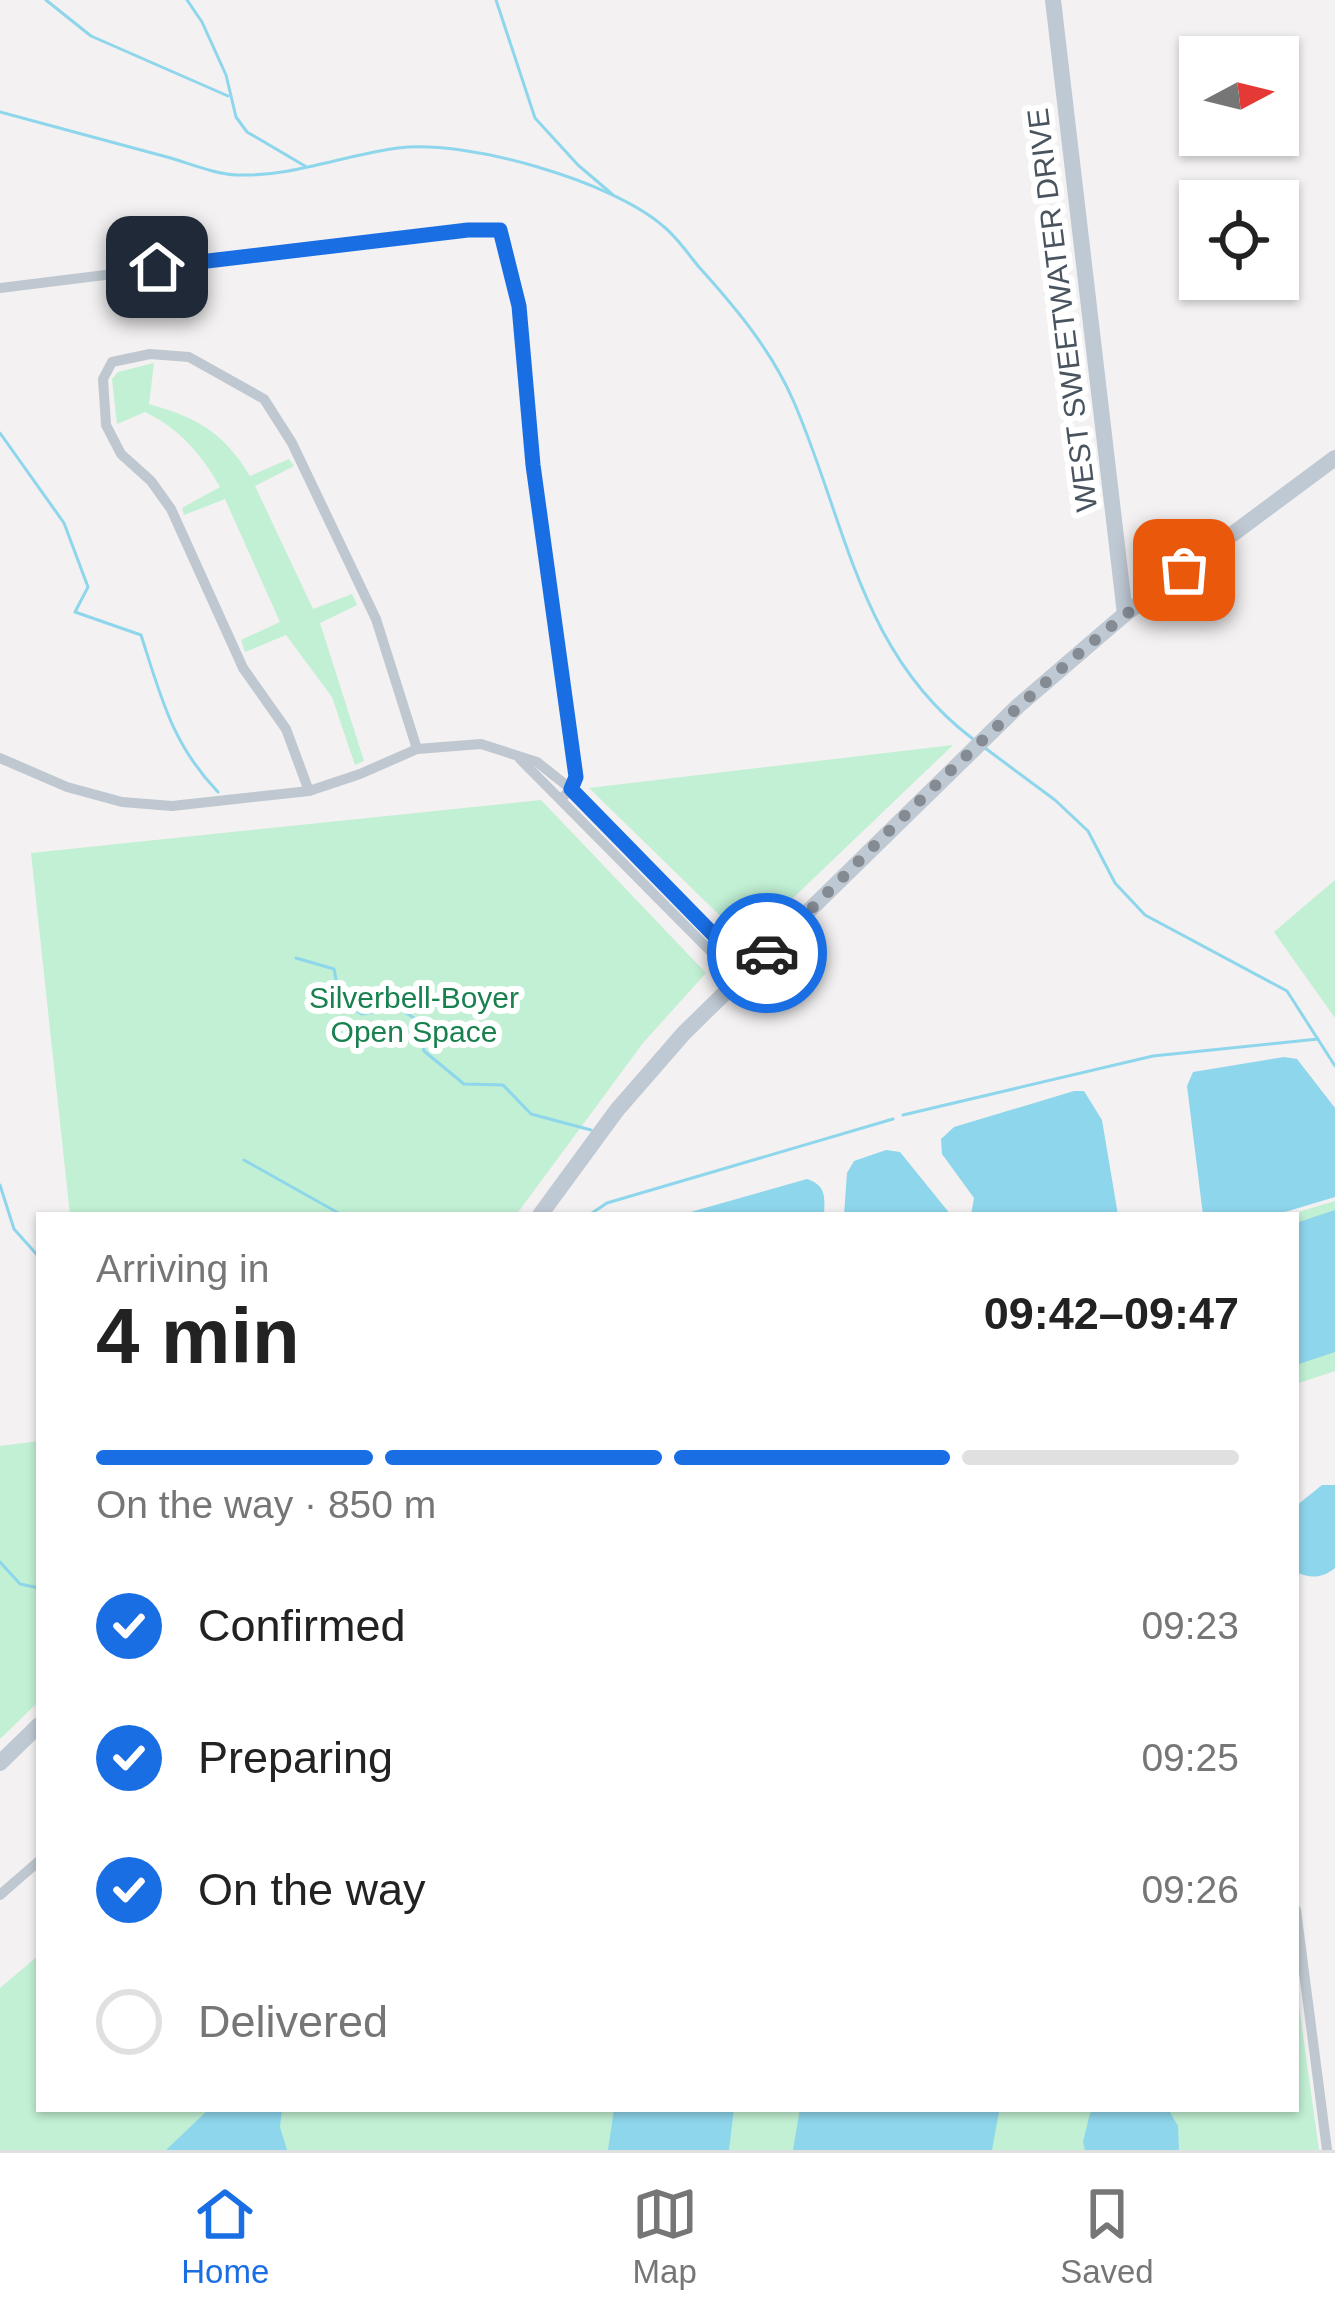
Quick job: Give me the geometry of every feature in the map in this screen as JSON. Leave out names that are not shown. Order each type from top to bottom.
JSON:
[{"type":"main road","name":"WEST SWEETWATER DRIVE","points":[[1053,0],[1125,614]]},
{"type":"main road","points":[[542,1212],[649,1071],[1018,706],[1125,614],[1335,458]]},
{"type":"main road","points":[[0,1762],[36,1728]]},
{"type":"street","points":[[0,288],[468,230],[500,230],[519,306],[533,465],[576,777],[567,794]]},
{"type":"street","points":[[309,791],[286,729],[243,668],[171,509],[121,454],[106,425],[103,379],[112,362],[150,354],[189,357],[264,399],[292,443],[376,619],[417,749]]},
{"type":"street","points":[[0,758],[67,787],[122,802],[172,806],[309,791],[417,749],[481,744],[537,762],[744,976]]},
{"type":"street","points":[[0,1895],[36,1864]]},
{"type":"street","points":[[1299,1933],[1327,2150]]},
{"type":"green space","points":[[154,363],[149,404],[208,429],[230,448],[250,476],[289,459],[294,466],[255,486],[313,609],[352,594],[357,605],[320,623],[364,761],[355,765],[332,697],[286,635],[245,652],[241,640],[280,622],[225,499],[184,515],[182,508],[220,487],[205,464],[179,434],[145,412],[117,424],[112,379],[118,372]]},
{"type":"green space","points":[[953,745],[747,942],[589,788]]},
{"type":"green space","name":"Silverbell-Boyer Open Space","points":[[541,800],[706,973],[643,1043],[518,1212],[70,1212],[31,853]]},
{"type":"green space","points":[[1335,880],[1335,1018],[1274,932]]},
{"type":"green space","points":[[1335,1201],[1335,1371],[1299,1383],[1299,1212]]},
{"type":"green space","points":[[36,1441],[36,1704],[0,1739],[0,1446]]},
{"type":"green space","points":[[36,1958],[36,2112],[1299,2112],[1299,2006],[1319,2150],[0,2150],[0,1988]]},
{"type":"water","points":[[1297,1059],[1335,1108],[1335,1197],[1285,1212],[1203,1212],[1187,1086],[1193,1072]]},
{"type":"water","points":[[1084,1091],[1102,1120],[1117,1212],[972,1212],[974,1198],[942,1154],[941,1139],[954,1127]]},
{"type":"water","points":[[886,1150],[900,1152],[949,1212],[844,1212],[847,1173],[854,1161]]},
{"type":"water","points":[[807,1179],[823,1192],[824,1212],[691,1212]]},
{"type":"water","points":[[1335,1210],[1335,1352],[1299,1364],[1299,1222]]},
{"type":"water","points":[[1322,1485],[1335,1485],[1335,1568],[1321,1576],[1299,1573],[1299,1504]]},
{"type":"water","points":[[206,2112],[282,2112],[280,2127],[287,2150],[166,2150]]},
{"type":"water","points":[[614,2112],[734,2112],[729,2150],[608,2150]]},
{"type":"water","points":[[799,2112],[999,2112],[992,2150],[793,2150]]},
{"type":"water","points":[[1170,2112],[1178,2126],[1179,2150],[1085,2150],[1090,2113]]},
{"type":"waterway","points":[[46,0],[91,36],[228,96]]},
{"type":"waterway","points":[[187,0],[226,75],[236,117],[247,132],[305,166]]},
{"type":"waterway","points":[[496,0],[535,118],[612,194]]},
{"type":"waterway","points":[[0,112],[237,175],[278,173],[398,148],[461,150],[575,179],[640,209],[678,240],[774,364],[793,400],[880,626],[904,667],[935,705],[973,739]]},
{"type":"waterway","points":[[0,433],[64,523],[88,587],[75,612],[141,635],[179,738],[218,792]]},
{"type":"waterway","points":[[985,748],[1088,831],[1115,883],[1145,915],[1287,991],[1335,1066]]},
{"type":"waterway","points":[[296,958],[334,969],[340,1001],[362,1014],[397,1007],[420,1022],[424,1051],[464,1084],[503,1085],[531,1114],[591,1130]]},
{"type":"waterway","points":[[903,1115],[1153,1056],[1318,1039]]},
{"type":"waterway","points":[[594,1212],[607,1203],[893,1119]]},
{"type":"waterway","points":[[244,1160],[337,1212]]},
{"type":"waterway","points":[[0,1185],[14,1229],[36,1254]]},
{"type":"waterway","points":[[0,1562],[20,1584],[36,1587]]},
{"type":"way so far","points":[[767,953],[1018,706],[1117,620],[1184,570]]},
{"type":"route","points":[[157,267],[500,230],[519,306],[533,465],[576,777],[571,789],[749,971],[767,953]]}]
